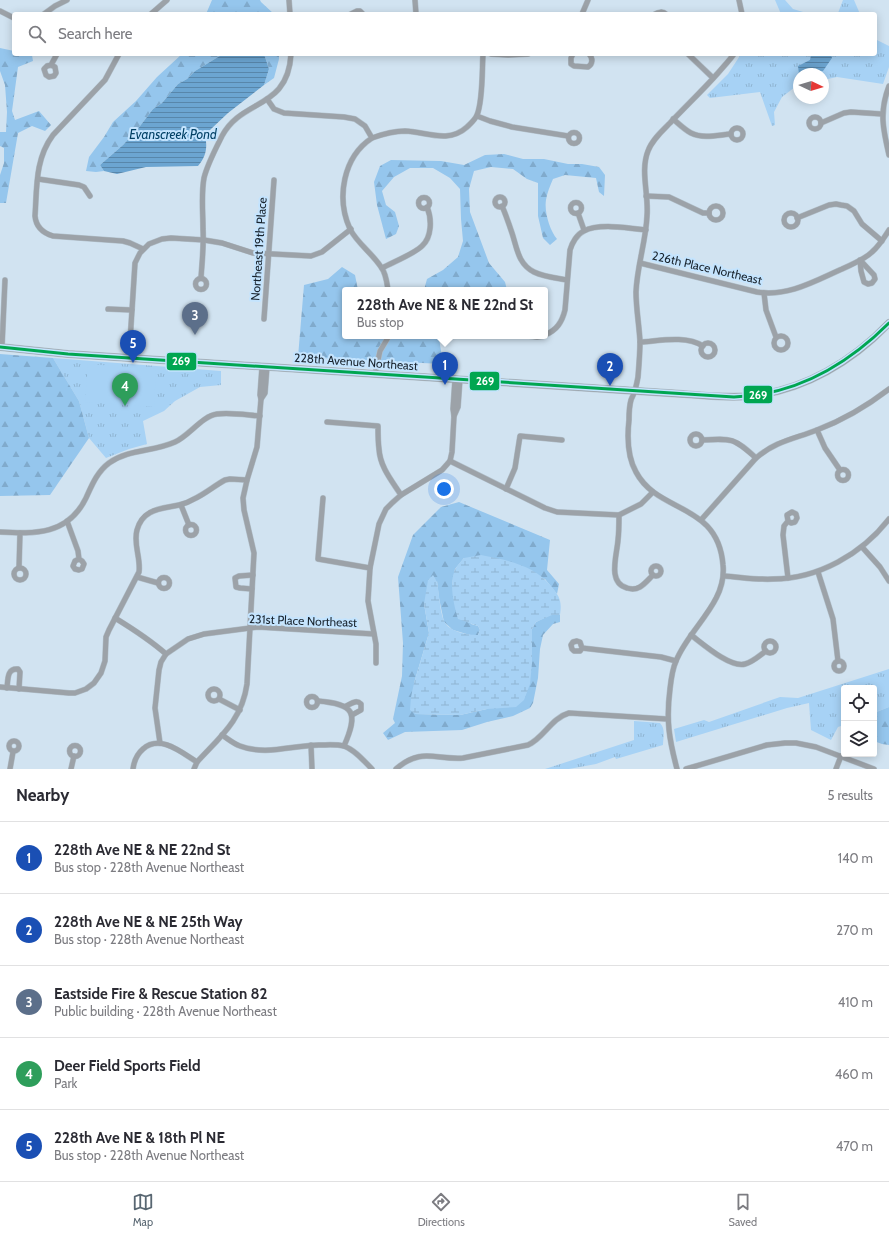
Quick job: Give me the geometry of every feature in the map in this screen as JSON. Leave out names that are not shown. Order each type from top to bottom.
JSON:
[{"type":"main road","name":"228th Avenue Northeast","points":[[1,347],[68,354],[264,367],[712,396],[746,396],[768,393],[805,382],[826,372],[858,352],[872,341],[889,323]]},
{"type":"street","points":[[47,12],[67,0]]},
{"type":"street","points":[[154,12],[167,0]]},
{"type":"street","points":[[289,0],[290,12]]},
{"type":"street","points":[[415,0],[416,12]]},
{"type":"street","points":[[583,12],[588,0]]},
{"type":"street","points":[[739,0],[742,12]]},
{"type":"street","points":[[0,11],[12,17]]},
{"type":"street","points":[[51,65],[56,56]]},
{"type":"street","points":[[117,56],[105,80],[47,143],[40,162],[35,216],[36,222],[42,230],[53,236],[124,241],[130,242],[143,249]]},
{"type":"street","points":[[202,278],[204,240],[202,188],[205,174],[222,136],[231,123],[236,118],[276,92],[286,79],[289,71],[291,56]]},
{"type":"street","points":[[387,287],[382,268],[350,229],[344,201],[345,179],[348,167],[356,152],[364,143],[382,134],[407,131],[438,136],[450,136],[462,131],[477,116],[481,90],[483,56]]},
{"type":"street","points":[[572,56],[570,58],[571,64],[574,66],[588,67],[592,63],[590,56]]},
{"type":"street","points":[[690,56],[713,78]]},
{"type":"street","points":[[677,769],[667,719],[672,674],[676,661],[686,643],[714,603],[724,576],[722,554],[719,544],[709,528],[696,515],[653,492],[646,486],[638,476],[629,456],[629,408],[635,391],[638,375],[640,342],[636,293],[637,279],[648,215],[645,168],[648,152],[655,138],[732,56]]},
{"type":"street","points":[[889,86],[882,114],[889,155]]},
{"type":"street","points":[[267,99],[274,109],[284,113],[355,119],[365,126],[372,138]]},
{"type":"street","points":[[821,123],[844,112],[882,114]]},
{"type":"street","points":[[477,116],[490,122],[512,127],[568,136]]},
{"type":"street","points":[[673,119],[687,131],[697,135],[709,136],[730,134]]},
{"type":"street","points":[[38,179],[79,185],[84,187],[90,196]]},
{"type":"street","name":"Northeast 19th Place","points":[[264,319],[274,180]]},
{"type":"street","points":[[646,196],[669,197],[703,213],[709,213]]},
{"type":"street","points":[[797,218],[828,205],[836,204],[847,206],[854,211],[862,224],[882,241]]},
{"type":"street","points":[[502,206],[512,232],[518,256],[526,267],[535,273],[547,277],[567,280]]},
{"type":"street","points":[[382,268],[419,249],[426,243],[430,231],[429,212],[427,207]]},
{"type":"street","points":[[578,213],[584,230]]},
{"type":"street","points":[[548,333],[560,324],[565,310],[570,250],[575,240],[584,230],[591,228],[622,227],[646,230]]},
{"type":"street","points":[[129,357],[136,263],[137,258],[143,249],[149,244],[162,239],[171,238],[204,240],[230,245],[248,252],[305,256],[317,255],[350,229]]},
{"type":"street","name":"226th Place Northeast","points":[[640,262],[764,293],[775,293],[798,288],[860,260],[871,253],[882,241],[889,230]]},
{"type":"street","points":[[1,347],[5,280]]},
{"type":"street","points":[[764,293],[766,310],[776,338]]},
{"type":"street","points":[[108,309],[132,310]]},
{"type":"street","points":[[375,374],[380,351],[387,339]]},
{"type":"street","points":[[640,342],[677,340],[693,342],[703,346]]},
{"type":"street","points":[[194,769],[197,762],[234,720],[245,699],[254,553],[244,503],[244,492],[257,447],[261,399],[265,393],[264,367]]},
{"type":"street","points":[[376,662],[377,650],[368,602],[370,568],[379,524],[386,509],[401,495],[442,470],[450,462],[452,452],[453,409],[457,379]]},
{"type":"street","points":[[701,520],[756,458],[765,450],[777,444],[817,430],[850,415],[868,405],[889,389]]},
{"type":"street","points":[[0,532],[44,532],[68,521],[84,503],[100,470],[108,463],[126,454],[166,446],[176,442],[207,418],[217,414],[260,416]]},
{"type":"street","points":[[327,422],[378,426],[381,459],[388,476],[401,495]]},
{"type":"street","points":[[817,430],[825,448],[840,470]]},
{"type":"street","points":[[506,489],[515,468],[520,436],[562,440]]},
{"type":"street","points":[[702,440],[723,438],[730,439],[744,447],[756,458]]},
{"type":"street","points":[[450,462],[545,508],[561,512],[619,515],[641,504],[653,492]]},
{"type":"street","points":[[0,687],[75,693],[86,690],[98,679],[103,667],[106,637],[138,577],[140,562],[136,537],[137,530],[146,515],[157,509],[181,505],[194,499],[225,480],[247,480]]},
{"type":"street","points":[[323,498],[318,559],[370,568]]},
{"type":"street","points":[[181,505],[189,525]]},
{"type":"street","points":[[619,515],[618,540],[614,565],[616,580],[623,587],[634,589],[644,585],[653,575]]},
{"type":"street","points":[[724,576],[762,579],[788,578],[818,572],[842,560],[862,547],[873,538],[889,519]]},
{"type":"street","points":[[68,521],[78,551],[79,559]]},
{"type":"street","points":[[788,521],[784,526],[783,534],[788,578]]},
{"type":"street","points":[[20,533],[20,568]]},
{"type":"street","points":[[862,547],[880,567],[889,581]]},
{"type":"street","points":[[818,572],[833,619],[838,661]]},
{"type":"street","points":[[252,589],[236,587],[235,578],[239,576],[253,575]]},
{"type":"street","points":[[138,577],[158,583]]},
{"type":"street","points":[[115,618],[134,629],[166,654],[161,662],[159,670],[155,708],[160,743]]},
{"type":"street","name":"231st Place Northeast","points":[[166,654],[180,644],[194,637],[204,634],[249,628],[374,634]]},
{"type":"street","points":[[691,635],[728,661],[736,664],[746,664],[751,662],[766,650]]},
{"type":"street","points":[[582,648],[661,657],[676,661]]},
{"type":"street","points":[[7,688],[9,672],[11,670],[18,669],[20,672],[19,689]]},
{"type":"street","points":[[219,699],[240,710]]},
{"type":"street","points":[[318,701],[333,702],[346,706],[350,710],[352,715],[344,746]]},
{"type":"street","points":[[346,706],[356,702],[361,704],[361,710],[352,715]]},
{"type":"street","points":[[396,769],[410,758],[418,756],[453,759],[463,758],[528,745],[533,743],[556,720],[569,713],[667,719]]},
{"type":"street","points":[[222,735],[239,746],[250,749],[268,750],[311,745],[344,746],[355,752],[372,769]]},
{"type":"street","points":[[133,769],[134,760],[143,749],[149,745],[160,743],[174,748],[197,762]]},
{"type":"street","points":[[686,769],[767,745],[785,743],[806,744],[841,756],[836,769]]},
{"type":"street","points":[[311,745],[312,769]]},
{"type":"street","points":[[10,769],[13,752]]},
{"type":"street","points":[[71,769],[74,756]]},
{"type":"street","points":[[844,757],[874,769]]},
{"type":"green space","points":[[212,0],[260,0],[272,12],[207,12]]},
{"type":"green space","points":[[775,0],[785,0],[793,9],[803,12],[780,12]]},
{"type":"green space","points":[[843,0],[854,0],[859,12],[838,12]]},
{"type":"green space","points":[[877,40],[889,46],[889,67],[883,84],[837,77],[829,79],[829,68],[793,68],[793,89],[782,97],[774,112],[775,125],[772,126],[760,92],[710,98],[707,95],[728,74],[740,56],[877,56]]},
{"type":"green space","points":[[0,48],[12,51],[12,56],[32,56],[33,61],[18,67],[12,111],[15,120],[39,111],[51,125],[45,131],[32,126],[18,133],[6,203],[0,203],[0,175],[4,163],[4,148],[0,146],[0,132],[6,132],[7,112],[5,85],[0,71]]},
{"type":"green space","points":[[180,56],[220,56],[195,71],[187,79],[178,84],[162,103],[153,109],[123,145],[100,165],[104,171],[86,171],[89,157],[113,122],[136,101],[157,77]]},
{"type":"green space","points":[[265,56],[279,56],[274,78],[264,85],[269,69]]},
{"type":"green space","points":[[504,154],[523,159],[544,159],[568,164],[582,164],[599,167],[605,175],[604,196],[599,192],[596,178],[565,175],[553,179],[546,197],[546,210],[550,226],[554,236],[557,239],[550,245],[543,238],[538,216],[538,183],[527,179],[513,169],[491,167],[474,171],[469,189],[470,212],[489,263],[505,282],[506,287],[425,287],[427,279],[443,270],[458,257],[463,241],[460,189],[450,178],[433,168],[410,168],[394,177],[382,191],[386,205],[395,212],[399,226],[396,234],[386,239],[377,205],[374,182],[380,166],[391,160],[441,161],[464,165],[485,155]]},
{"type":"green space","points":[[342,267],[355,275],[357,287],[342,287],[342,339],[439,339],[443,364],[298,357],[304,285],[328,279]]},
{"type":"green space","points":[[0,354],[53,358],[79,401],[89,438],[50,495],[0,496]]},
{"type":"green space","points":[[53,358],[221,371],[221,385],[200,387],[175,401],[164,411],[143,421],[147,444],[106,458],[89,438],[79,401]]},
{"type":"green space","points":[[88,364],[156,369],[154,407],[85,402]]},
{"type":"green space","points":[[459,502],[550,540],[547,570],[559,584],[557,594],[545,579],[464,558],[455,569],[452,584],[471,624],[478,626],[480,630],[478,635],[470,635],[453,630],[444,622],[437,581],[424,604],[429,633],[414,683],[415,714],[460,715],[487,709],[532,644],[532,629],[536,622],[552,614],[560,615],[560,622],[553,624],[543,635],[540,649],[538,678],[533,703],[530,708],[513,716],[462,730],[405,732],[388,740],[383,733],[395,723],[393,719],[402,676],[403,643],[398,577],[413,535],[441,507]]},
{"type":"green space","points":[[481,555],[510,561],[537,573],[551,586],[558,596],[561,606],[560,615],[552,615],[536,622],[532,629],[532,663],[530,684],[524,700],[516,707],[487,709],[460,715],[415,714],[410,710],[411,697],[429,633],[424,604],[428,580],[433,575],[436,580],[442,615],[446,625],[459,632],[478,635],[480,630],[478,626],[458,619],[454,601],[452,580],[456,568],[464,558]]},
{"type":"green space","points":[[889,669],[889,707],[877,712],[877,685],[841,685],[841,726],[838,727],[831,740],[811,730],[809,703],[787,708],[676,742],[674,729],[704,720],[709,722],[780,697],[798,698]]},
{"type":"green space","points":[[889,707],[889,745],[877,742],[877,712]]},
{"type":"green space","points":[[634,721],[660,723],[664,731],[663,745],[616,759],[615,757],[596,764],[569,769],[545,769],[634,740]]},
{"type":"water","name":"Evanscreek Pond","points":[[220,56],[265,56],[269,69],[264,85],[228,113],[210,130],[204,132],[206,150],[198,166],[146,167],[117,174],[104,171],[100,165],[123,145],[153,109],[162,103],[178,84],[187,79],[195,71]]},
{"type":"water","points":[[811,56],[831,56],[832,58],[825,68],[798,68],[798,66],[810,60]]},
{"type":"transit line","name":"269","points":[[0,347],[68,354],[734,397],[778,391],[819,375],[837,365],[855,352],[889,323]]},
{"type":"place","name":"Eastside Fire & Rescue Station 82","points":[[195,335]]},
{"type":"place","name":"228th Ave NE & 18th Pl NE","points":[[133,363]]},
{"type":"place","name":"228th Ave NE & NE 22nd St","points":[[445,385]]},
{"type":"place","name":"228th Ave NE & NE 25th Way","points":[[610,386]]},
{"type":"place","name":"Deer Field Sports Field","points":[[125,406]]}]
